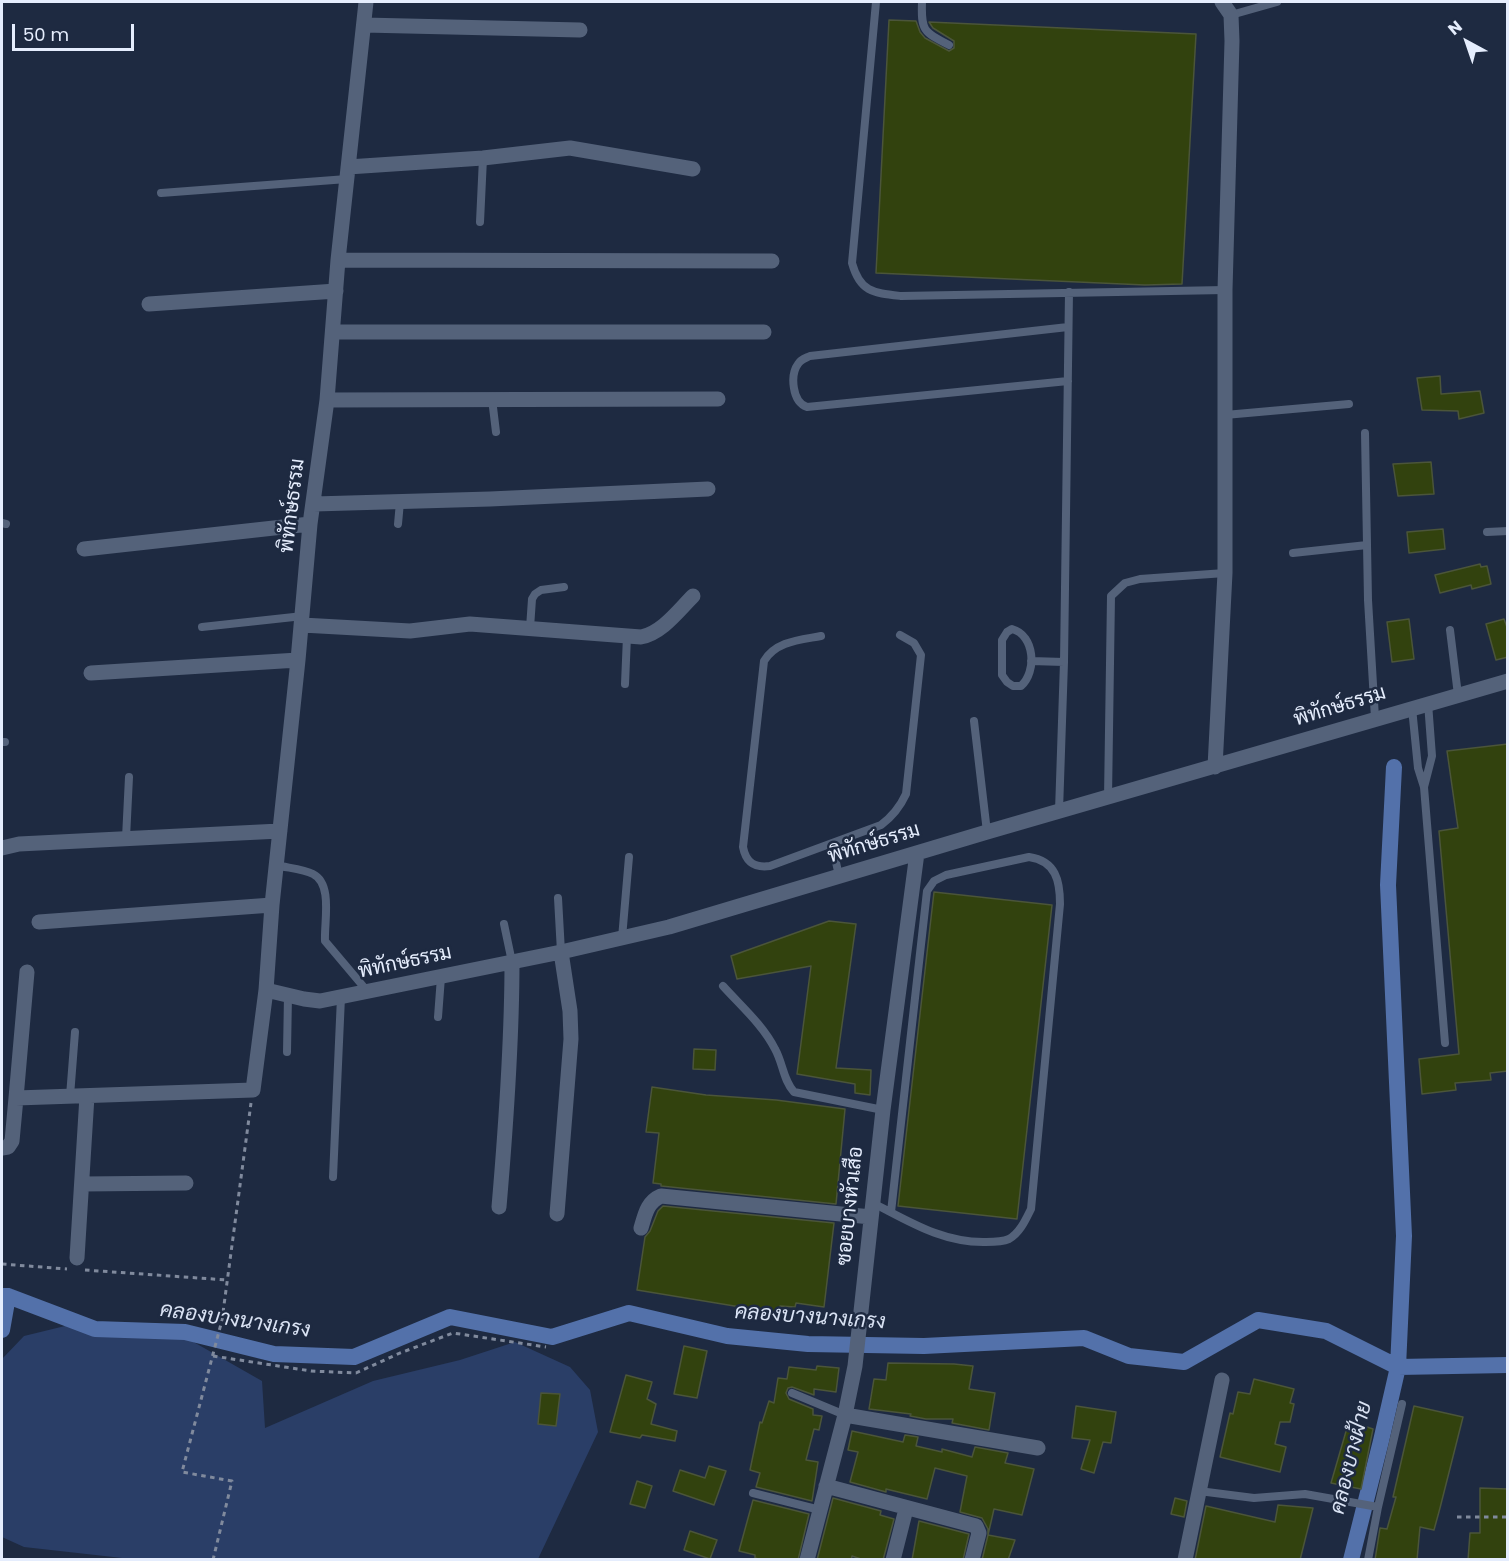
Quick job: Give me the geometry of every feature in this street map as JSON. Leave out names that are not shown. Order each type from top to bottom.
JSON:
[{"type":"street","name":"พิทักษ์ธรรม","points":[[366,2],[338,261],[327,400],[310,524],[272,905],[266,990],[320,1000],[341,997],[561,952],[669,927],[1375,718],[1508,681]]},
{"type":"street","points":[[1215,767],[1225,573],[1225,290],[1232,41],[1231,15],[1222,2]]},
{"type":"street","points":[[364,25],[580,30]]},
{"type":"street","points":[[348,173],[570,148],[693,169]]},
{"type":"street","points":[[338,261],[772,261]]},
{"type":"street","points":[[149,304],[336,291]]},
{"type":"street","points":[[333,332],[764,332]]},
{"type":"street","points":[[327,400],[718,399]]},
{"type":"street","points":[[314,504],[708,489]]},
{"type":"street","points":[[84,549],[310,524]]},
{"type":"street","points":[[302,621],[410,631],[470,624],[627,636],[651,635],[693,596]]},
{"type":"street","points":[[92,673],[298,660]]},
{"type":"street","points":[[2,848],[19,844],[280,831]]},
{"type":"street","name":"ซอยบางหัวเสือ","points":[[807,1560],[845,1415],[855,1365],[882,1110],[916,853]]},
{"type":"street","points":[[39,922],[272,905]]},
{"type":"street","points":[[557,1214],[571,1039],[570,1011],[561,952]]},
{"type":"street","points":[[499,1207],[508,1109],[512,962]]},
{"type":"street","points":[[2,1148],[8,1147],[12,1141],[27,972]]},
{"type":"street","points":[[16,1098],[253,1090],[266,990]]},
{"type":"street","points":[[77,1258],[87,1096]]},
{"type":"street","points":[[83,1184],[186,1183]]},
{"type":"street","points":[[641,1228],[649,1205],[661,1196],[872,1210]]},
{"type":"street","points":[[1185,1560],[1222,1380]]},
{"type":"street","points":[[845,1415],[1038,1448]]},
{"type":"street","points":[[826,1486],[976,1526],[979,1533],[972,1560]]},
{"type":"street","points":[[893,1560],[906,1509]]},
{"type":"lane","points":[[876,2],[852,263],[861,285],[870,291],[901,296],[1225,290]]},
{"type":"lane","points":[[922,2],[921,22],[927,32],[949,45]]},
{"type":"lane","points":[[1231,15],[1277,2]]},
{"type":"lane","points":[[480,222],[483,158]]},
{"type":"lane","points":[[161,193],[348,173]]},
{"type":"lane","points":[[1059,811],[1065,662],[1069,292]]},
{"type":"lane","points":[[1068,327],[810,356],[801,360],[796,366],[794,391],[796,399],[801,405],[807,407],[1068,381]]},
{"type":"lane","points":[[492,399],[496,432]]},
{"type":"lane","points":[[1226,415],[1349,404]]},
{"type":"lane","points":[[1365,433],[1367,545],[1375,718]]},
{"type":"lane","points":[[398,525],[400,502]]},
{"type":"lane","points":[[1487,532],[1508,531]]},
{"type":"lane","points":[[1293,553],[1367,545]]},
{"type":"lane","points":[[1108,798],[1111,596],[1125,583],[1140,579],[1225,573]]},
{"type":"lane","points":[[530,628],[532,599],[535,594],[564,587]]},
{"type":"lane","points":[[202,627],[302,621]]},
{"type":"lane","points":[[1012,629],[1026,637],[1030,647],[1031,662],[1027,681],[1021,686],[1013,686],[1007,682],[1002,675],[1002,640],[1006,632],[1012,629]]},
{"type":"lane","points":[[1450,630],[1458,695]]},
{"type":"lane","points":[[821,636],[777,647],[764,661],[743,847],[748,861],[760,868],[881,825],[890,819],[899,808],[906,794],[921,655],[914,643],[900,635]]},
{"type":"lane","points":[[625,684],[627,636]]},
{"type":"lane","points":[[1031,662],[1065,662]]},
{"type":"lane","points":[[1424,787],[1432,756],[1428,703]]},
{"type":"lane","points":[[1412,708],[1418,768],[1424,787],[1445,1043]]},
{"type":"lane","points":[[974,722],[987,832]]},
{"type":"lane","points":[[126,838],[129,777]]},
{"type":"lane","points":[[832,844],[839,876]]},
{"type":"lane","points":[[622,938],[629,857]]},
{"type":"lane","points":[[872,1210],[891,1212],[920,1228],[943,1237],[974,1242],[998,1242],[1010,1238],[1019,1231],[1027,1219],[1031,1209],[1060,904],[1060,886],[1057,876],[1040,858],[1029,857],[946,875],[934,881],[927,891],[891,1212]]},
{"type":"lane","points":[[276,865],[312,874],[320,879],[326,895],[325,941],[369,992]]},
{"type":"lane","points":[[558,898],[561,952]]},
{"type":"lane","points":[[504,924],[512,962]]},
{"type":"lane","points":[[438,1017],[441,977]]},
{"type":"lane","points":[[723,986],[765,1033],[776,1050],[788,1086],[794,1092],[882,1110]]},
{"type":"lane","points":[[287,1052],[288,995]]},
{"type":"lane","points":[[333,1177],[341,997]]},
{"type":"lane","points":[[70,1096],[75,1032]]},
{"type":"lane","points":[[792,1393],[845,1415]]},
{"type":"lane","points":[[1368,1560],[1374,1506],[1402,1404]]},
{"type":"lane","points":[[1199,1491],[1254,1498],[1305,1494],[1374,1506]]},
{"type":"lane","points":[[753,1493],[820,1510]]},
{"type":"path","points":[[213,1560],[232,1481],[182,1472],[222,1320],[253,1090]]},
{"type":"path","points":[[2,1264],[227,1280]]},
{"type":"path","points":[[213,1356],[311,1371],[356,1373],[453,1333],[546,1347]]},
{"type":"path","points":[[1457,1517],[1508,1517]]},
{"type":"shaded area","points":[[122,1322],[176,1332],[262,1381],[265,1428],[373,1381],[460,1360],[515,1342],[570,1367],[590,1390],[598,1432],[538,1559],[140,1560],[24,1547],[2,1537],[2,1359],[24,1336],[65,1326]]},
{"type":"building","points":[[889,20],[916,21],[925,38],[949,51],[954,48],[954,41],[933,28],[929,22],[1196,34],[1182,284],[1145,285],[876,273]]},
{"type":"building","points":[[1440,376],[1441,394],[1480,391],[1484,413],[1459,419],[1458,411],[1422,410],[1417,378]]},
{"type":"building","points":[[1431,462],[1434,494],[1398,496],[1393,464]]},
{"type":"building","points":[[1443,529],[1445,549],[1409,553],[1407,532]]},
{"type":"building","points":[[1480,564],[1481,567],[1487,566],[1491,584],[1472,589],[1471,585],[1440,593],[1435,575]]},
{"type":"building","points":[[1409,619],[1414,659],[1392,662],[1387,622]]},
{"type":"building","points":[[1504,619],[1508,630],[1508,657],[1496,660],[1486,624]]},
{"type":"building","points":[[1508,744],[1508,1071],[1490,1073],[1491,1080],[1455,1083],[1456,1090],[1422,1094],[1419,1059],[1459,1054],[1439,831],[1458,828],[1447,751]]},
{"type":"building","points":[[934,892],[1052,905],[1017,1219],[898,1206]]},
{"type":"building","points":[[829,921],[856,924],[836,1068],[871,1070],[870,1095],[855,1093],[855,1084],[797,1074],[811,966],[737,979],[731,956]]},
{"type":"building","points":[[694,1049],[716,1050],[715,1070],[693,1069]]},
{"type":"building","points":[[652,1087],[706,1095],[776,1100],[845,1109],[836,1204],[661,1186],[661,1184],[653,1183],[659,1133],[646,1132]]},
{"type":"building","points":[[663,1206],[834,1223],[824,1307],[796,1303],[795,1307],[780,1306],[777,1313],[637,1290],[645,1237],[658,1211]]},
{"type":"building","points":[[684,1346],[707,1351],[697,1398],[674,1394]]},
{"type":"building","points":[[888,1363],[973,1366],[969,1389],[995,1393],[989,1430],[952,1423],[953,1419],[926,1419],[910,1416],[911,1414],[869,1409],[874,1379],[886,1380]]},
{"type":"building","points":[[817,1366],[839,1368],[836,1392],[814,1389],[814,1395],[792,1387],[788,1388],[786,1393],[789,1399],[813,1409],[813,1415],[822,1416],[819,1430],[814,1429],[806,1460],[818,1462],[812,1501],[756,1487],[760,1473],[750,1470],[760,1422],[762,1423],[769,1401],[774,1403],[778,1378],[787,1379],[789,1367],[816,1370]]},
{"type":"building","points":[[626,1375],[652,1382],[647,1399],[656,1404],[651,1424],[677,1431],[675,1441],[642,1435],[640,1438],[610,1432]]},
{"type":"building","points":[[1254,1379],[1294,1389],[1290,1403],[1294,1404],[1290,1422],[1280,1422],[1275,1444],[1286,1447],[1280,1472],[1220,1457],[1230,1413],[1233,1414],[1238,1392],[1250,1394]]},
{"type":"building","points":[[541,1393],[560,1394],[556,1426],[538,1424]]},
{"type":"building","points":[[1076,1406],[1116,1412],[1111,1443],[1103,1442],[1094,1473],[1081,1469],[1090,1440],[1072,1438]]},
{"type":"building","points":[[1414,1406],[1463,1417],[1440,1508],[1434,1530],[1420,1527],[1417,1560],[1375,1560],[1380,1528],[1387,1529],[1396,1497],[1393,1497]]},
{"type":"building","points":[[1349,1421],[1373,1429],[1361,1489],[1331,1483]]},
{"type":"building","points":[[852,1431],[903,1442],[905,1435],[918,1437],[916,1446],[942,1452],[942,1449],[972,1457],[975,1447],[1008,1453],[1005,1463],[1034,1469],[1022,1515],[994,1509],[988,1535],[988,1529],[982,1518],[960,1512],[967,1476],[935,1468],[927,1499],[886,1489],[886,1492],[850,1482],[858,1452],[848,1450]]},
{"type":"building","points":[[709,1466],[726,1471],[714,1505],[673,1491],[680,1470],[705,1478]]},
{"type":"building","points":[[637,1481],[652,1486],[645,1508],[630,1504]]},
{"type":"building","points":[[1480,1488],[1508,1489],[1508,1560],[1468,1560],[1470,1533],[1480,1533]]},
{"type":"building","points":[[833,1498],[881,1511],[880,1515],[894,1519],[883,1560],[864,1560],[852,1556],[851,1560],[817,1560]]},
{"type":"building","points":[[1175,1498],[1187,1501],[1184,1517],[1171,1514]]},
{"type":"building","points":[[753,1500],[809,1514],[798,1560],[762,1560],[755,1558],[755,1555],[739,1551]]},
{"type":"building","points":[[1278,1505],[1313,1508],[1300,1560],[1195,1560],[1206,1506],[1275,1522]]},
{"type":"building","points":[[919,1521],[969,1534],[963,1560],[912,1560]]},
{"type":"building","points":[[690,1531],[717,1540],[710,1559],[684,1550]]},
{"type":"building","points":[[988,1535],[1015,1540],[1008,1560],[982,1560]]},
{"type":"waterway","points":[[1351,1560],[1398,1367],[1404,1236],[1388,885],[1394,767]]},
{"type":"waterway","name":"คลองบางนางเกรง","points":[[2,1296],[8,1296],[95,1329],[185,1332],[274,1354],[354,1357],[450,1317],[552,1337],[629,1313],[727,1336],[808,1344],[924,1346],[1084,1338],[1129,1356],[1184,1362],[1258,1320],[1326,1331],[1398,1367],[1508,1365]]},
{"type":"waterway","points":[[2,1330],[8,1296]]},
{"type":"water label","name":"คลองบางฝ้าย","points":[[1352,1458]]}]
